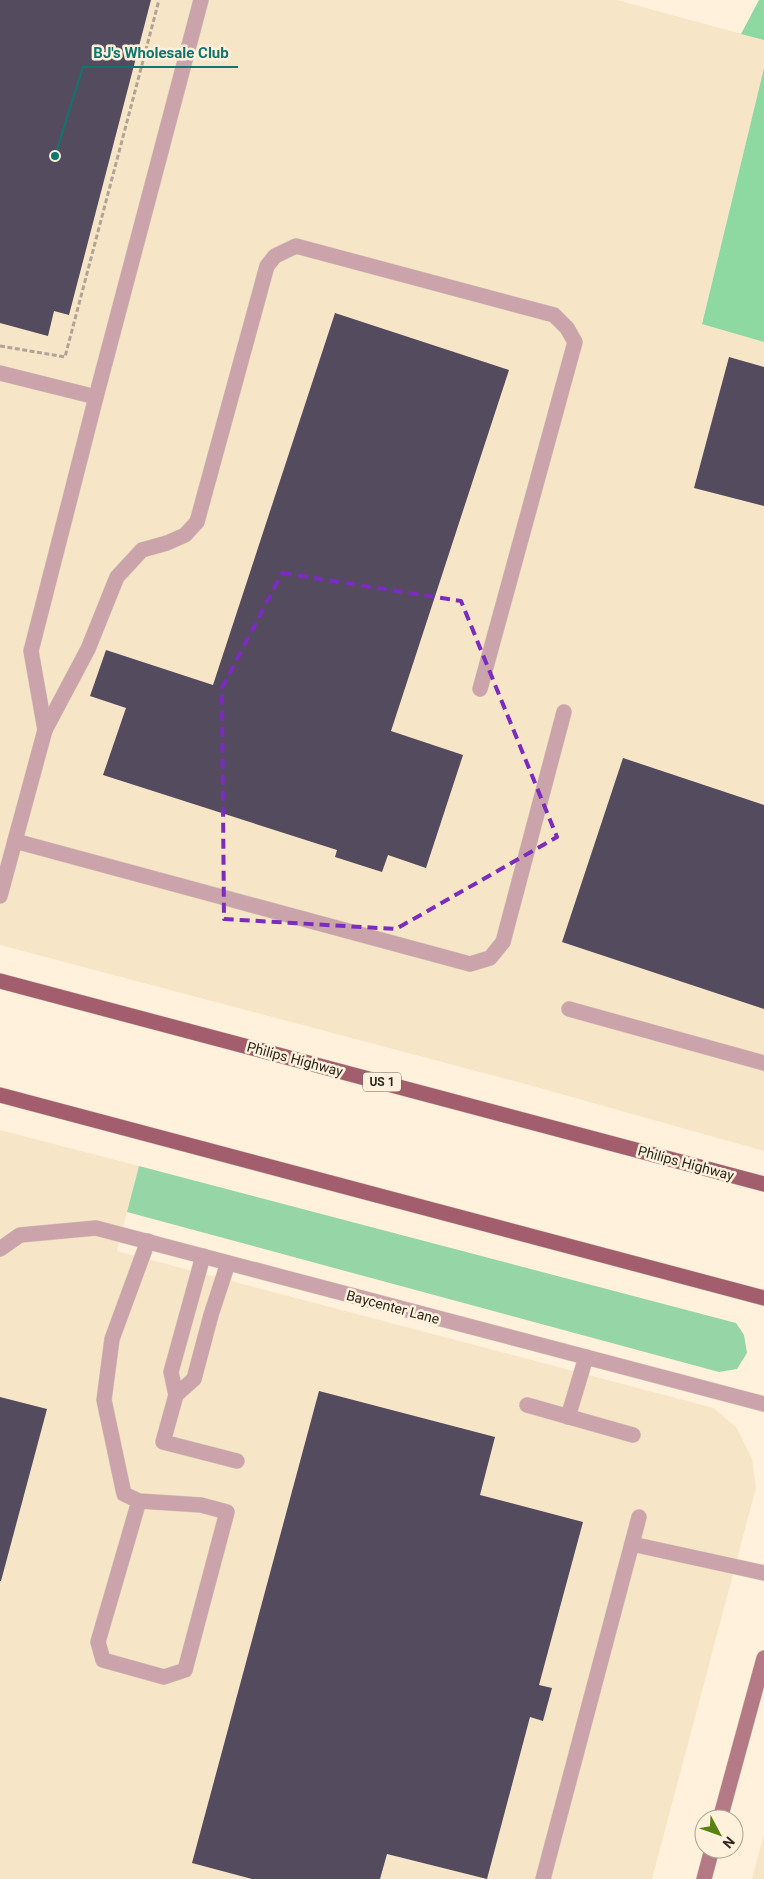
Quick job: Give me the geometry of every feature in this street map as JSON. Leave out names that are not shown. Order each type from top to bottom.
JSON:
[{"type":"main road","name":"Philips Highway","points":[[0,981],[764,1184]]},
{"type":"main road","points":[[0,1095],[764,1298]]},
{"type":"street","points":[[723,1809],[764,1658]]},
{"type":"street","points":[[704,1879],[709,1859]]},
{"type":"lane","points":[[45,730],[31,651],[201,0]]},
{"type":"lane","points":[[0,896],[45,730],[88,649],[117,577],[142,550],[185,536],[197,522],[267,266],[275,256],[296,246],[554,315],[567,328],[575,342],[480,689]]},
{"type":"lane","points":[[0,373],[96,397]]},
{"type":"lane","points":[[15,842],[470,964],[490,958],[504,942],[564,712]]},
{"type":"lane","points":[[569,1009],[764,1063]]},
{"type":"lane","name":"Baycenter Lane","points":[[0,1249],[20,1235],[96,1228],[764,1404]]},
{"type":"lane","points":[[139,1500],[98,1642],[103,1660],[164,1678],[185,1670],[226,1512],[200,1505],[139,1500],[124,1494],[104,1400],[112,1339],[148,1241]]},
{"type":"lane","points":[[203,1256],[171,1372],[176,1395],[164,1442],[237,1461]]},
{"type":"lane","points":[[176,1395],[194,1379],[210,1315],[228,1264]]},
{"type":"lane","points":[[568,1416],[586,1357]]},
{"type":"lane","points":[[527,1405],[633,1435]]},
{"type":"lane","points":[[543,1879],[639,1517]]},
{"type":"lane","points":[[632,1544],[764,1574]]},
{"type":"path","points":[[0,346],[65,357],[158,0]]},
{"type":"highlighted area","points":[[282,573],[461,601],[557,837],[396,929],[224,919],[222,688]]},
{"type":"shaded area","points":[[0,0],[617,0],[764,40],[764,68],[702,323],[764,342],[764,1151],[518,1082],[0,945]]},
{"type":"shaded area","points":[[0,1130],[139,1166],[117,1251],[714,1408],[737,1428],[752,1459],[756,1488],[652,1879],[0,1879]]},
{"type":"shaded area","points":[[764,1834],[764,1879],[752,1879]]},
{"type":"green space","points":[[759,0],[764,0],[764,40],[741,34]]},
{"type":"green space","points":[[764,68],[764,342],[702,324]]},
{"type":"green space","points":[[139,1166],[736,1323],[744,1335],[747,1353],[737,1369],[719,1372],[127,1212]]},
{"type":"building","points":[[0,0],[151,0],[69,315],[54,311],[48,336],[0,323]]},
{"type":"building","points":[[335,313],[509,370],[391,731],[463,755],[426,868],[388,855],[382,872],[335,857],[337,850],[103,775],[126,708],[90,696],[106,650],[213,685]]},
{"type":"building","points":[[729,357],[764,367],[764,506],[694,488]]},
{"type":"building","points":[[623,758],[764,805],[764,1009],[562,942]]},
{"type":"building","points":[[319,1391],[495,1437],[480,1495],[583,1522],[539,1685],[552,1688],[543,1721],[530,1717],[487,1879],[387,1854],[380,1879],[252,1879],[192,1863]]},
{"type":"building","points":[[0,1397],[47,1409],[1,1581],[0,1581]]},
{"type":"place","name":"BJ's Wholesale Club","points":[[55,156]]}]
